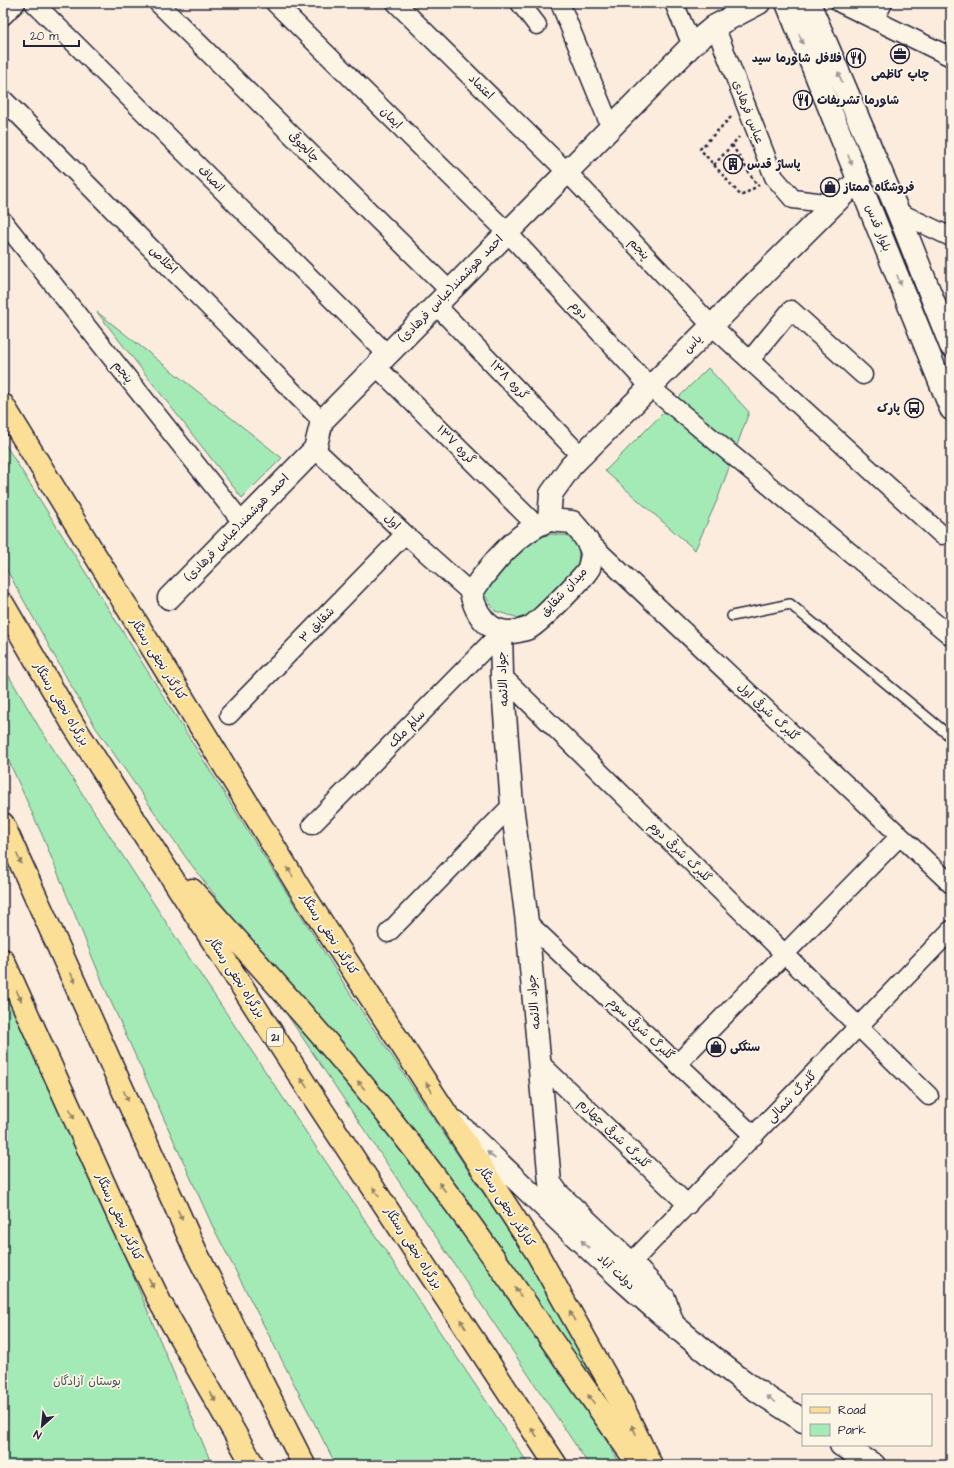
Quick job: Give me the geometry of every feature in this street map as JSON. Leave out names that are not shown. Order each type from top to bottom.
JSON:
[{"type":"main road","name":"کنارگذر نجفی رستگار","points":[[3,405],[300,889],[536,1253],[621,1403],[652,1465]]},
{"type":"main road","name":"بزرگراه نجفی رستگار","points":[[3,604],[74,726],[314,1098],[556,1465]]},
{"type":"main road","points":[[3,824],[196,1252],[304,1465]]},
{"type":"main road","points":[[145,836],[306,1019],[400,1131],[496,1260],[569,1368],[639,1465]]},
{"type":"main road","name":"کنارگذر نجفی رستگار","points":[[3,960],[123,1226],[161,1304],[253,1465]]},
{"type":"street","points":[[3,16],[16,3]]},
{"type":"street","name":"انصاف","points":[[34,3],[382,360]]},
{"type":"street","name":"چالچوقی","points":[[158,3],[443,298]]},
{"type":"street","name":"ایمان","points":[[275,3],[508,232]]},
{"type":"street","name":"اعتماد","points":[[396,3],[567,172]]},
{"type":"street","points":[[520,3],[538,25]]},
{"type":"street","points":[[560,3],[610,128]]},
{"type":"street","points":[[674,3],[692,45]]},
{"type":"street","name":"احمد هوشمند(عباس فرهادی)","points":[[322,421],[692,45],[715,26],[759,3]]},
{"type":"street","name":"بلوار قدس","points":[[787,3],[951,409]]},
{"type":"street","name":"بلوار قدس","points":[[809,3],[898,212],[951,346]]},
{"type":"street","points":[[840,3],[951,57]]},
{"type":"street","points":[[874,20],[883,3]]},
{"type":"street","name":"عباس فرهادی","points":[[715,26],[774,177],[793,199],[833,204]]},
{"type":"street","name":"اخلاص","points":[[3,99],[322,421]]},
{"type":"street","name":"پنجم","points":[[567,172],[712,326],[942,535]]},
{"type":"street","name":"یاس","points":[[543,522],[551,494],[571,466],[858,180]]},
{"type":"street","points":[[898,212],[951,237]]},
{"type":"street","name":"پنجم","points":[[3,221],[242,522]]},
{"type":"street","name":"دوم","points":[[508,232],[650,388],[951,636]]},
{"type":"street","name":"گروه ۱۳۸","points":[[443,298],[581,456]]},
{"type":"street","points":[[750,360],[791,310],[863,375]]},
{"type":"street","name":"گروه ۱۳۷","points":[[382,360],[543,522]]},
{"type":"street","points":[[315,449],[322,421]]},
{"type":"street","name":"احمد هوشمند(عباس فرهادی)","points":[[169,598],[315,449]]},
{"type":"street","name":"اول","points":[[315,449],[405,534],[471,593]]},
{"type":"street","points":[[501,632],[485,622],[474,608],[471,593],[501,553],[543,522]]},
{"type":"street","name":"میدان شقایق","points":[[501,632],[530,628],[557,603],[589,568],[592,554],[586,539],[572,522],[543,522]]},
{"type":"street","name":"شقایق ۳","points":[[229,715],[405,534]]},
{"type":"street","name":"گلبرگ شرقی اول","points":[[586,539],[951,884]]},
{"type":"street","name":"جواد الائمه","points":[[501,632],[502,676],[512,805],[527,922],[550,1183],[558,1194],[631,1263],[664,1298],[673,1324]]},
{"type":"street","name":"سالم ملک","points":[[312,826],[501,632]]},
{"type":"street","name":"گلبرگ شرقی دوم","points":[[502,676],[929,1096]]},
{"type":"street","points":[[388,933],[512,805]]},
{"type":"street","points":[[678,1063],[899,836]]},
{"type":"street","name":"گلبرگ شرقی سوم","points":[[527,922],[754,1136]]},
{"type":"street","name":"گلبرگ شمالی","points":[[631,1263],[951,930]]},
{"type":"street","name":"گلبرگ شرقی چهارم","points":[[540,1063],[688,1205]]},
{"type":"street","name":"دولت آباد","points":[[442,1108],[673,1324],[743,1380],[802,1420]]},
{"type":"street","points":[[843,1446],[874,1465]]},
{"type":"lane","points":[[732,616],[790,604],[951,737]]},
{"type":"path","points":[[745,103],[700,149],[741,196],[774,177]]},
{"type":"path","points":[[714,165],[752,122]]},
{"type":"path","points":[[732,145],[757,186]]},
{"type":"green space","points":[[97,312],[282,458],[242,498]]},
{"type":"green space","points":[[708,368],[749,412],[718,498],[695,550],[605,471]]},
{"type":"green space","points":[[3,441],[353,998],[522,1251],[548,1294],[588,1367],[582,1372],[187,859],[96,728],[3,563]]},
{"type":"green space","points":[[551,534],[570,536],[579,549],[578,566],[528,615],[519,618],[495,611],[484,594],[524,546],[536,538]]},
{"type":"green space","points":[[3,666],[39,727],[184,950],[529,1465],[336,1465],[213,1227],[107,993],[43,837],[3,748]]},
{"type":"green space","name":"بوستان آزادگان","points":[[3,985],[83,1156],[212,1465],[3,1465]]},
{"type":"green space","points":[[286,1009],[395,1134],[570,1380],[621,1465],[589,1465],[288,1016]]},
{"type":"place","name":"چاپ كاظمى","points":[[900,54]]},
{"type":"place","name":"فلافل شاورما سید","points":[[856,58]]},
{"type":"place","name":"شاورما تشریفات","points":[[803,100]]},
{"type":"place","name":"پاساژ قدس","points":[[733,164]]},
{"type":"place","name":"فروشگاه ممتاز","points":[[830,187]]},
{"type":"place","name":"پارک","points":[[914,408]]},
{"type":"place","name":"سنگکی","points":[[716,1047]]}]
